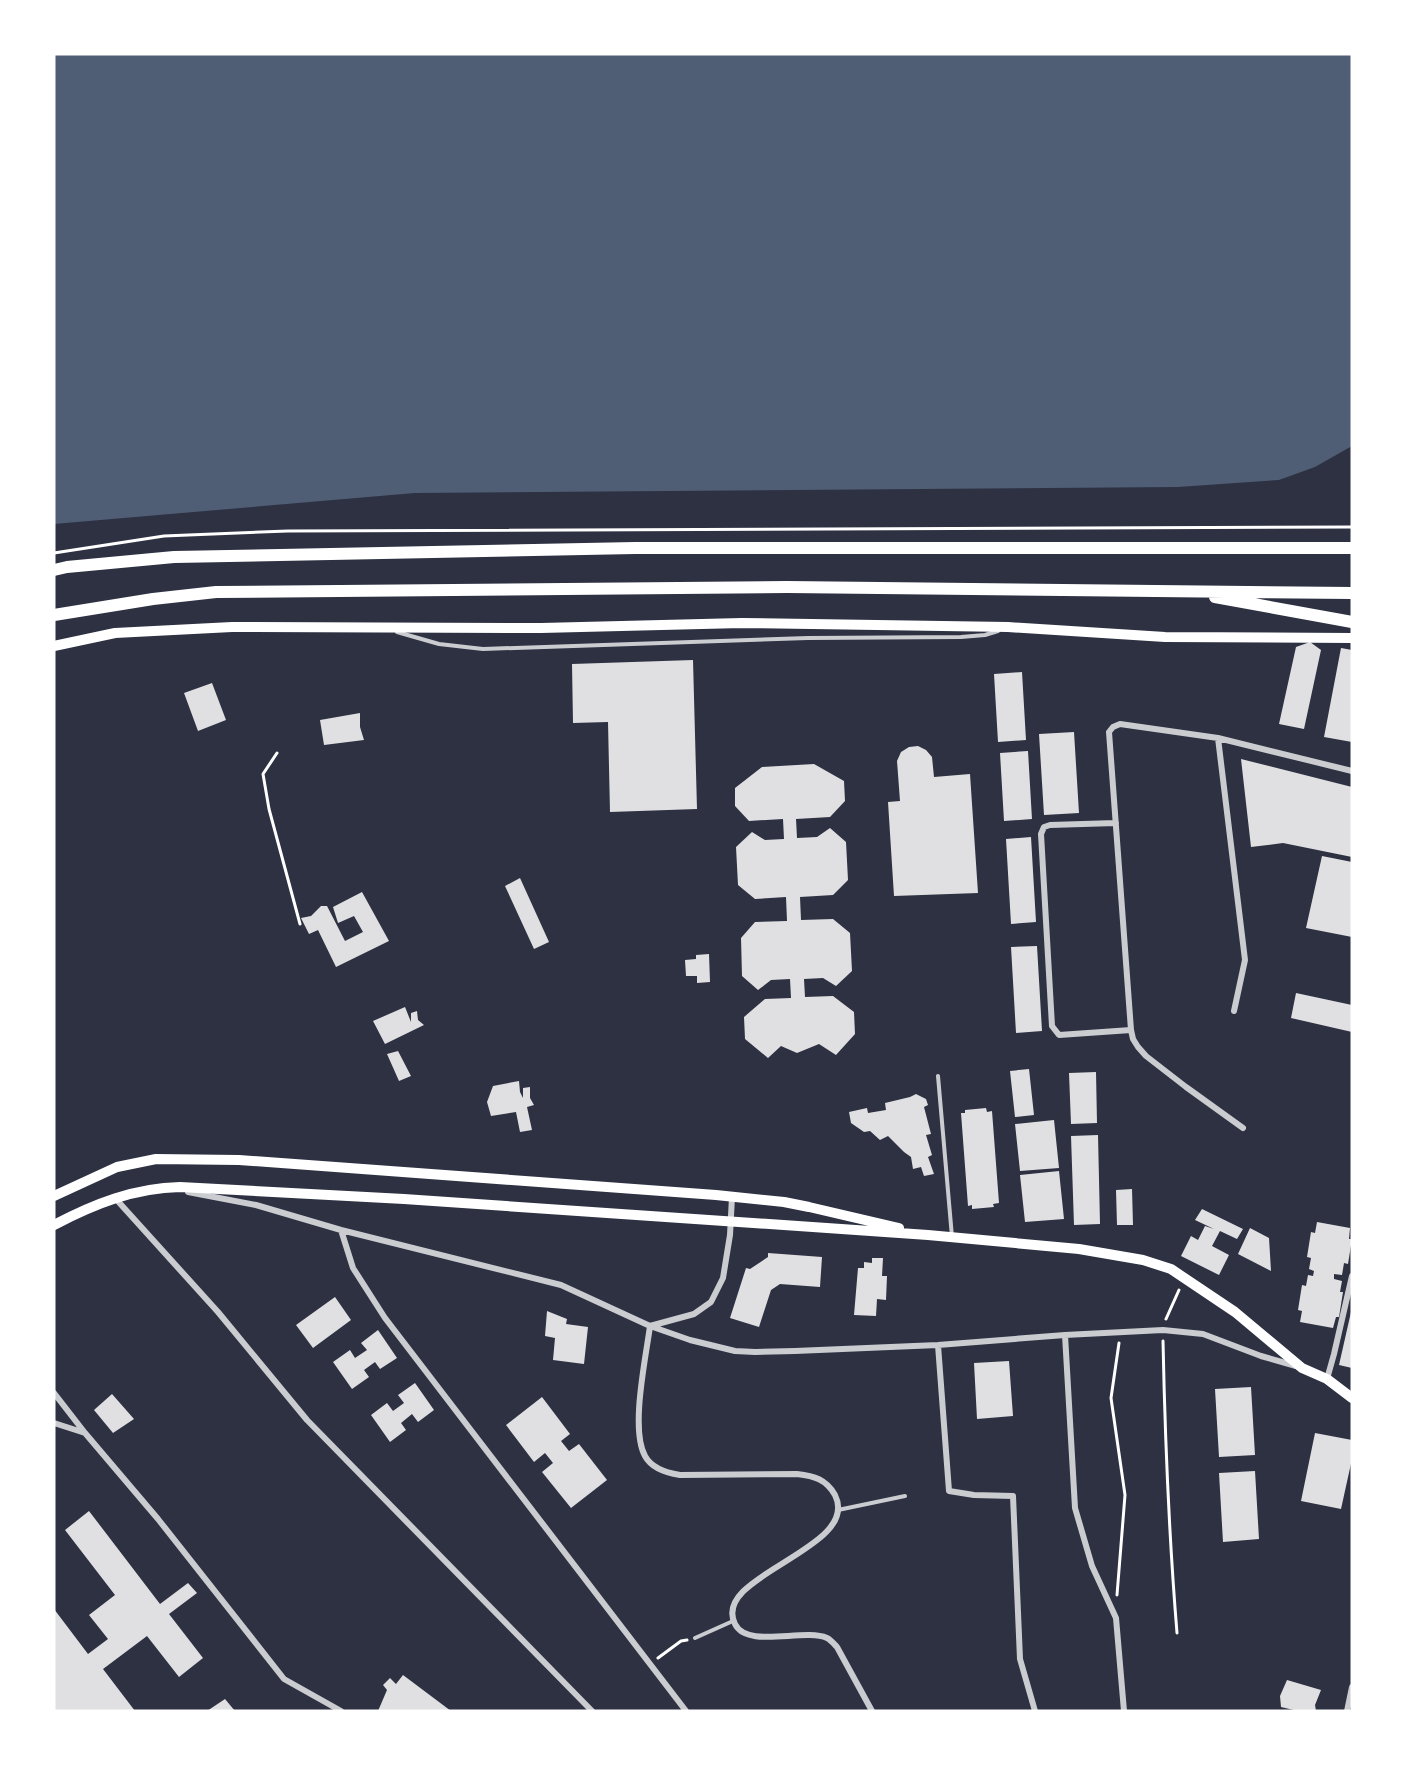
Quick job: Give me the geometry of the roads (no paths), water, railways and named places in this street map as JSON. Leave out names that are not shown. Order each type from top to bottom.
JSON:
[{"type":"highway","points":[[54,570],[174,557],[623,548],[1352,548]]},
{"type":"highway","points":[[54,615],[216,591],[786,587],[1352,593]]},
{"type":"highway","points":[[1181,591],[1352,622]]},
{"type":"main road","points":[[54,646],[115,633],[232,627],[541,628],[742,623],[1008,627],[1165,637],[1352,638]]},
{"type":"main road","points":[[54,1196],[117,1167],[156,1159],[239,1160],[732,1197],[809,1206],[928,1235]]},
{"type":"main road","points":[[54,1225],[86,1208],[115,1198],[143,1190],[180,1187],[392,1198],[928,1235],[1079,1249],[1143,1260],[1171,1269],[1235,1312],[1302,1368],[1327,1379],[1352,1398]]},
{"type":"street","points":[[1244,1128],[1146,1056],[1133,1039],[1109,732],[1120,724],[1218,738],[1352,771]]},
{"type":"street","points":[[1218,738],[1245,960],[1234,1011]]},
{"type":"street","points":[[1116,823],[1050,825],[1044,827],[1041,834],[1052,1026],[1059,1035],[1131,1030]]},
{"type":"street","points":[[180,1187],[186,1191],[256,1205],[341,1230],[561,1285],[650,1326],[711,1347],[756,1352],[938,1346],[1120,1331],[1162,1330],[1203,1334],[1302,1368]]},
{"type":"street","points":[[650,1326],[694,1314],[711,1302],[723,1278],[732,1197]]},
{"type":"street","points":[[115,1198],[218,1312],[307,1419],[592,1711]]},
{"type":"street","points":[[341,1230],[353,1268],[385,1318],[686,1711]]},
{"type":"street","points":[[1327,1379],[1352,1276]]},
{"type":"street","points":[[650,1326],[638,1421],[641,1445],[645,1456],[653,1466],[667,1473],[681,1476],[797,1474],[814,1476],[829,1485],[836,1498],[838,1510],[829,1528],[817,1541],[738,1595],[732,1609],[733,1621],[737,1628],[746,1635],[808,1635],[829,1638],[837,1647],[872,1711]]},
{"type":"street","points":[[1065,1335],[1075,1508],[1092,1566],[1116,1618],[1124,1711]]},
{"type":"street","points":[[938,1346],[949,1491],[974,1495],[1012,1496],[1020,1659],[1035,1711]]},
{"type":"street","points":[[54,1393],[158,1519],[284,1680],[341,1711]]},
{"type":"street","points":[[54,1423],[85,1433]]},
{"type":"street","points":[[1347,1711],[1352,1687]]},
{"type":"lane","points":[[382,627],[440,644],[483,649],[722,640],[961,637],[985,635],[1008,627]]},
{"type":"lane","points":[[938,1076],[952,1238]]},
{"type":"lane","points":[[838,1510],[905,1496]]},
{"type":"lane","points":[[695,1638],[733,1621]]},
{"type":"water","points":[[54,54],[1352,54],[1352,446],[1315,467],[1279,480],[1178,487],[415,493],[54,524]]}]
